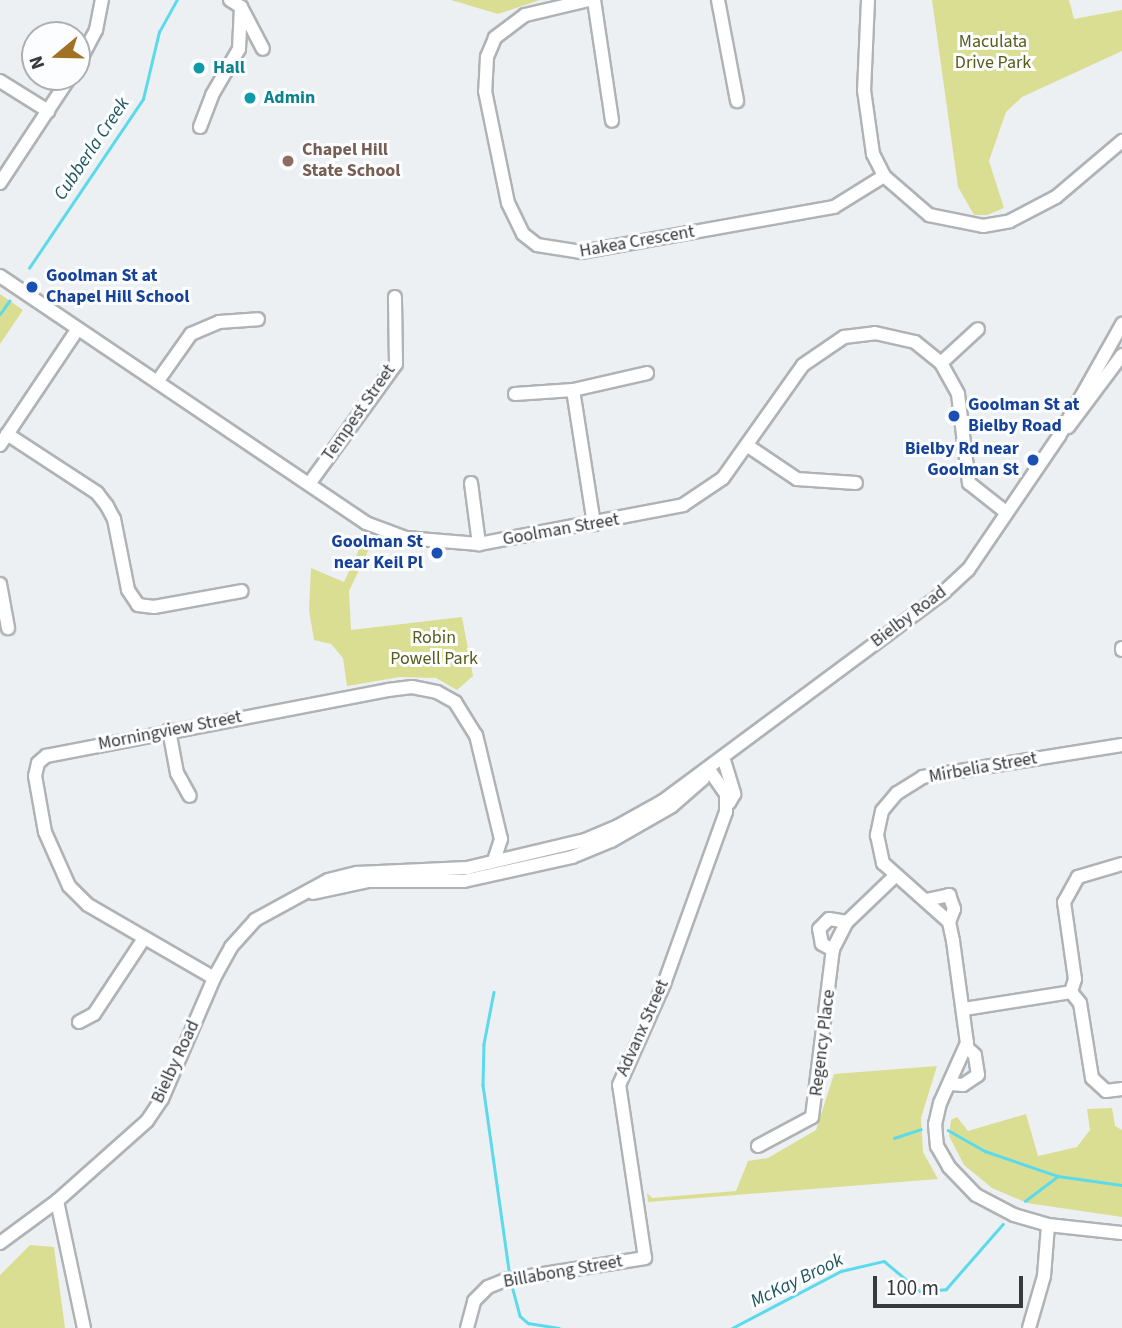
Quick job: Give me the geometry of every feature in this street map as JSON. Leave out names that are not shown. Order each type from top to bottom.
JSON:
[{"type":"street","points":[[91,39],[96,30],[102,0]]},
{"type":"street","points":[[591,0],[612,121]]},
{"type":"street","name":"Hakea Crescent","points":[[591,0],[525,15],[495,38],[487,57],[485,90],[508,203],[523,234],[537,246],[568,254],[834,207],[884,176]]},
{"type":"street","points":[[718,0],[737,101]]},
{"type":"street","points":[[868,0],[864,90],[873,154],[884,176],[929,215],[983,226],[1036,209],[1122,141]]},
{"type":"street","points":[[235,4],[263,49]]},
{"type":"street","points":[[200,127],[212,95],[239,49],[235,4]]},
{"type":"street","points":[[0,82],[48,111]]},
{"type":"street","points":[[0,183],[61,91]]},
{"type":"street","name":"Goolman Street","points":[[0,276],[77,330],[382,530],[440,544],[479,544],[683,505],[723,478],[803,365],[844,337],[898,336],[915,342],[941,363],[958,394],[969,483],[1007,513]]},
{"type":"street","name":"Tempest Street","points":[[309,484],[396,364],[395,297]]},
{"type":"street","points":[[157,382],[191,334],[219,323],[258,319]]},
{"type":"street","name":"Bielby Road","points":[[0,1243],[57,1201],[147,1121],[162,1098],[214,978],[231,947],[255,920],[328,880],[357,873],[445,871],[520,856],[618,826],[663,801],[717,763],[944,592],[968,570],[1059,436],[1122,324]]},
{"type":"street","points":[[941,363],[978,329]]},
{"type":"street","points":[[77,330],[4,439],[97,493],[114,519],[128,590],[138,605],[154,607],[242,591]]},
{"type":"street","name":"Bielby Road","points":[[1059,436],[1094,397],[1122,355]]},
{"type":"street","points":[[515,394],[573,390],[647,373]]},
{"type":"street","points":[[573,390],[594,524]]},
{"type":"street","points":[[748,446],[797,479],[856,483]]},
{"type":"street","points":[[471,483],[479,544]]},
{"type":"street","points":[[0,584],[8,628]]},
{"type":"street","name":"Morningview Street","points":[[214,978],[143,940],[88,905],[69,886],[45,832],[35,776],[38,763],[46,757],[169,730],[412,687],[437,692],[468,716],[501,839]]},
{"type":"street","points":[[169,730],[177,773],[190,796]]},
{"type":"street","name":"Mirbelia Street","points":[[949,922],[926,900],[894,877],[883,863],[877,835],[882,811],[898,793],[923,777],[1122,744]]},
{"type":"street","points":[[717,763],[727,807]]},
{"type":"street","name":"Bielby Road","points":[[300,896],[369,881],[464,881],[572,857],[611,841],[672,806],[717,763]]},
{"type":"street","name":"Advanx Street","points":[[645,1258],[619,1084],[664,984],[734,794],[717,763]]},
{"type":"street","points":[[494,861],[501,839],[520,856]]},
{"type":"street","points":[[1071,992],[1075,979],[1064,902],[1069,889],[1078,877],[1122,864]]},
{"type":"street","name":"Regency Place","points":[[758,1146],[812,1117],[833,950],[847,922],[894,877]]},
{"type":"street","name":"Mirbelia Street","points":[[926,900],[949,895],[954,909],[949,922],[964,1009],[966,1047]]},
{"type":"street","name":"Regency Place","points":[[833,950],[822,944],[819,929],[829,919],[847,922]]},
{"type":"street","points":[[79,1022],[94,1014],[143,940]]},
{"type":"street","points":[[964,1009],[1071,992]]},
{"type":"street","points":[[1071,992],[1080,1003],[1092,1078],[1106,1091],[1122,1089]]},
{"type":"street","points":[[951,1084],[963,1085],[978,1075],[975,1055],[966,1047],[951,1084],[940,1102],[935,1124],[937,1146],[948,1167],[976,1195],[1048,1225],[1122,1233]]},
{"type":"street","points":[[57,1201],[84,1328]]},
{"type":"street","points":[[1029,1328],[1044,1276],[1048,1225]]},
{"type":"street","name":"Billabong Street","points":[[467,1328],[474,1301],[496,1284],[645,1258]]},
{"type":"green space","points":[[451,0],[540,0],[498,14]]},
{"type":"green space","name":"Maculata Drive Park","points":[[932,0],[1069,0],[1074,19],[1122,10],[1122,51],[1022,97],[1006,112],[989,161],[1004,208],[987,215],[974,215],[958,187]]},
{"type":"green space","points":[[0,294],[23,310],[0,344]]},
{"type":"green space","name":"Robin Powell Park","points":[[363,541],[372,543],[349,591],[351,630],[462,617],[473,676],[457,690],[436,678],[400,677],[347,686],[343,658],[331,644],[314,640],[309,610],[311,568],[344,582]]},
{"type":"green space","points":[[937,1066],[921,1118],[923,1152],[938,1179],[648,1202],[647,1193],[652,1198],[736,1191],[748,1161],[768,1158],[816,1130],[834,1074]]},
{"type":"green space","points":[[1112,1108],[1115,1126],[1122,1130],[1122,1217],[1027,1203],[992,1188],[964,1165],[949,1136],[951,1120],[957,1117],[968,1131],[1026,1114],[1038,1156],[1077,1147],[1090,1130],[1087,1109]]},
{"type":"green space","points":[[30,1245],[54,1247],[65,1328],[0,1328],[0,1275]]},
{"type":"waterway","name":"Cubberla Creek","points":[[29,268],[143,99],[159,32],[177,0]]},
{"type":"waterway","name":"Cubberla Creek","points":[[0,314],[9,301]]},
{"type":"waterway","points":[[494,992],[484,1044],[483,1085],[510,1276]]},
{"type":"waterway","points":[[894,1138],[921,1129]]},
{"type":"waterway","points":[[948,1130],[985,1151],[1058,1176],[1122,1185]]},
{"type":"waterway","name":"McKay Brook","points":[[1025,1201],[1058,1176]]},
{"type":"waterway","name":"McKay Brook","points":[[732,1328],[841,1271],[884,1261],[920,1291],[946,1289],[1003,1224]]},
{"type":"waterway","points":[[511,1282],[520,1316],[528,1323],[559,1328]]},
{"type":"place","name":"Hall","points":[[199,68]]},
{"type":"place","name":"Admin","points":[[250,98]]},
{"type":"place","name":"Chapel Hill State School","points":[[288,161]]},
{"type":"place","name":"Goolman St at Chapel Hill School","points":[[32,287]]},
{"type":"place","name":"Goolman St at Bielby Road","points":[[954,416]]},
{"type":"place","name":"Bielby Rd near Goolman St","points":[[1033,460]]},
{"type":"place","name":"Goolman St near Keil Pl","points":[[437,553]]}]
